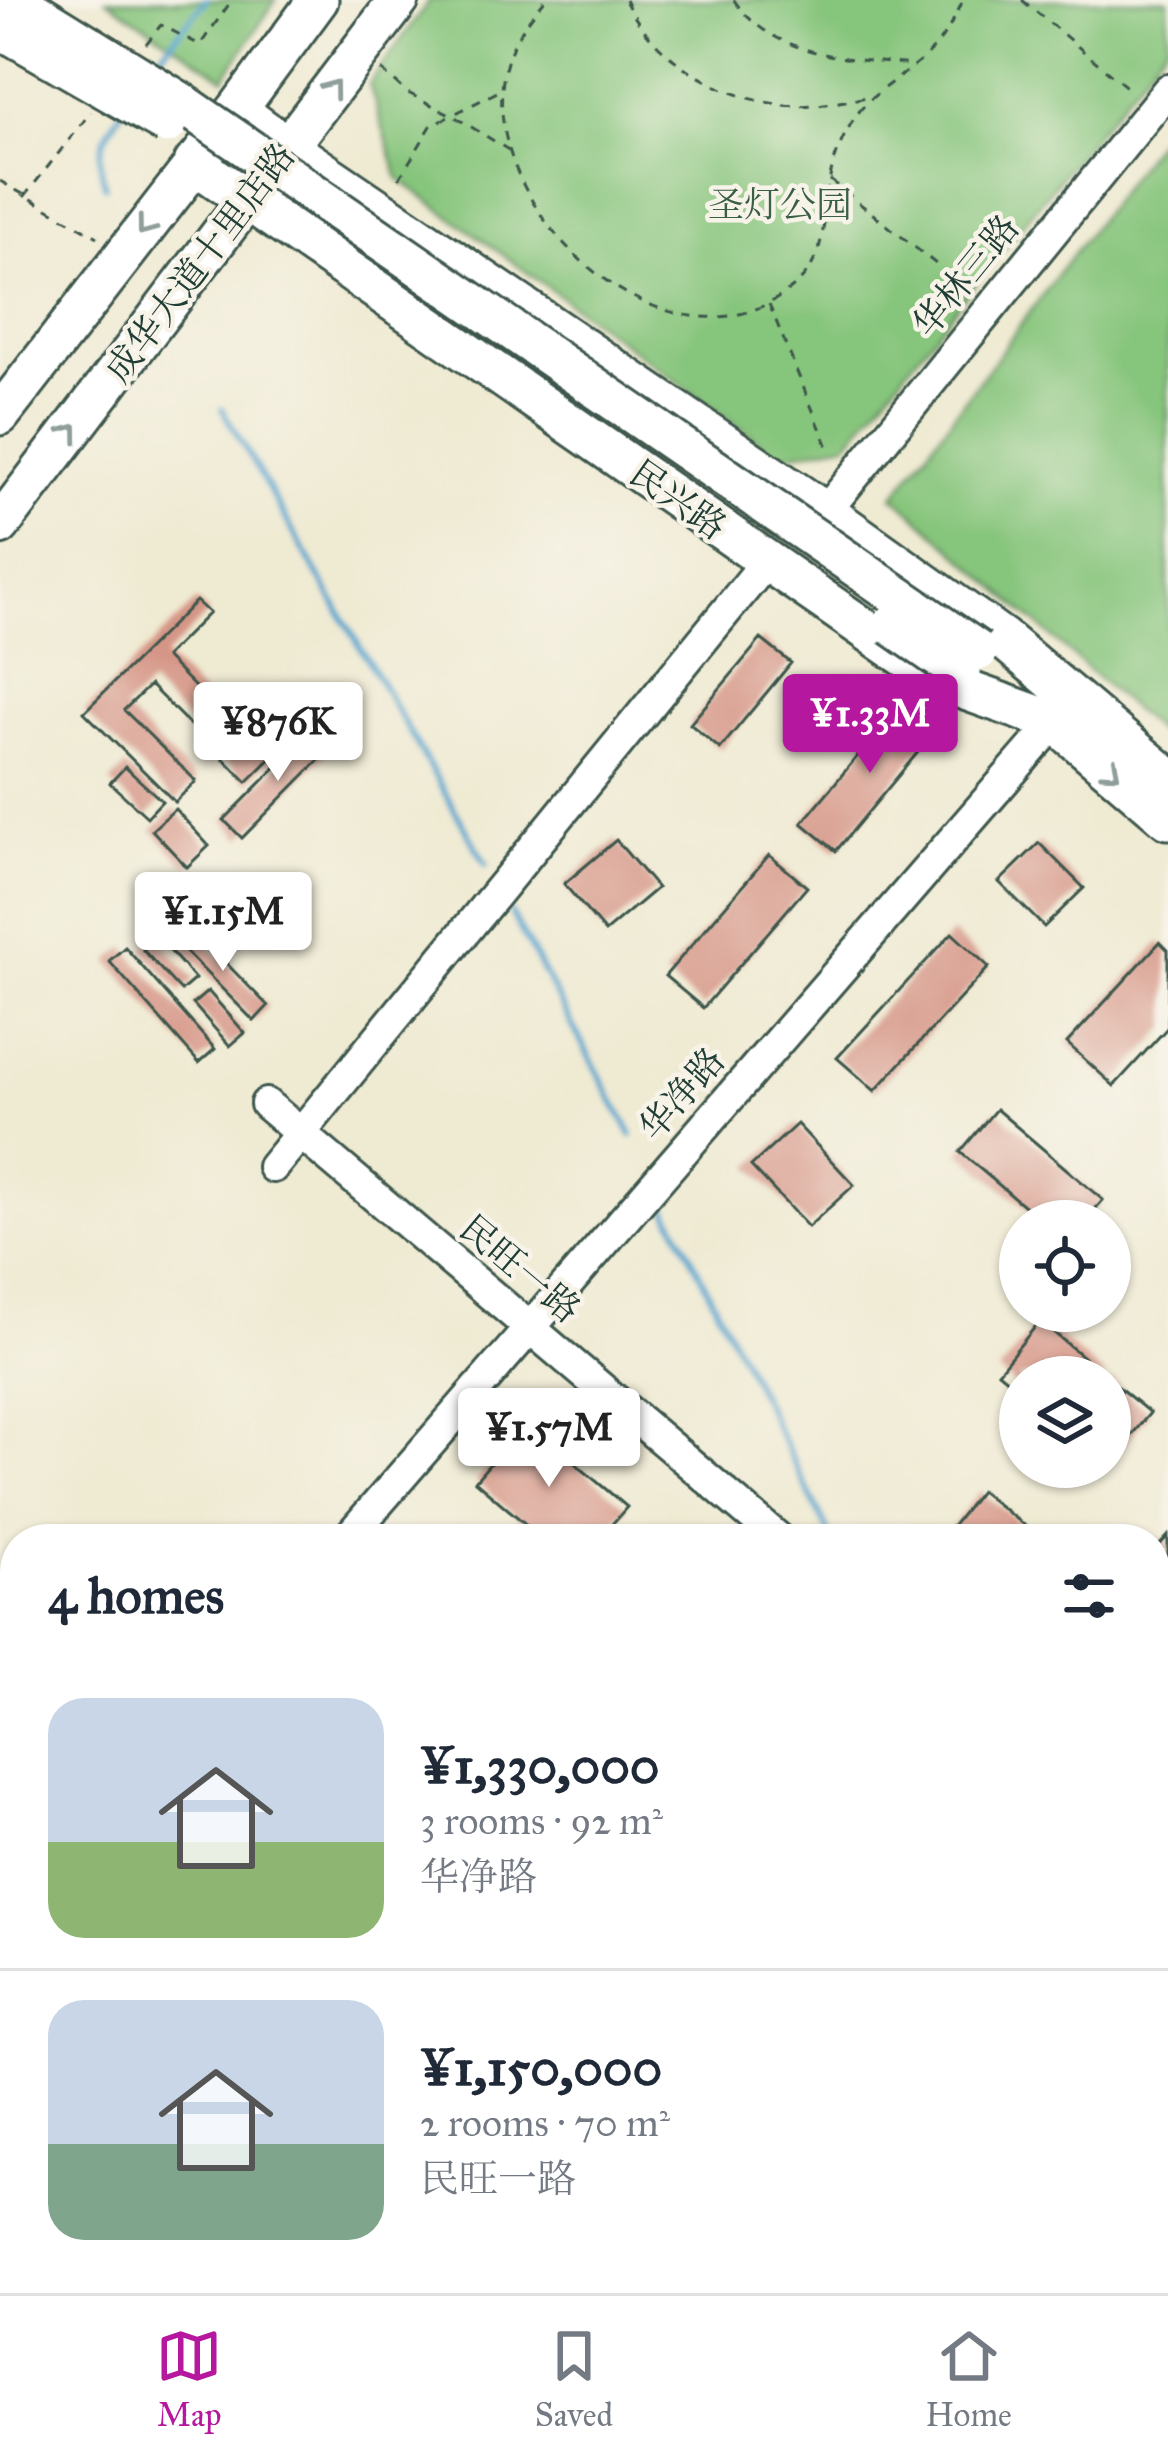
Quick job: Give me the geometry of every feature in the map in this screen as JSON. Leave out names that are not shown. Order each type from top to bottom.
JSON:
[{"type":"main road","name":"民兴路","points":[[16,0],[182,103],[970,662]]},
{"type":"main road","name":"成华大道十里店路","points":[[0,415],[318,0]]},
{"type":"main road","name":"成华大道十里店路","points":[[0,525],[399,0]]},
{"type":"main road","name":"民兴路","points":[[0,28],[163,121],[970,662]]},
{"type":"main road","name":"民兴路","points":[[237,110],[1002,638],[1168,819]]},
{"type":"main road","name":"民兴路","points":[[194,163],[940,681],[1067,713],[1168,778]]},
{"type":"main road","points":[[970,662],[1067,713]]},
{"type":"street","name":"华林三路","points":[[825,512],[1168,90]]},
{"type":"street","points":[[273,1167],[767,561]]},
{"type":"street","name":"华净路","points":[[362,1524],[1067,713]]},
{"type":"street","name":"民旺一路","points":[[266,1104],[761,1524]]},
{"type":"path","points":[[170,27],[200,45],[232,0]]},
{"type":"path","points":[[544,0],[521,29],[507,62],[503,89],[505,133],[534,205],[560,241],[589,267],[644,303],[695,316],[724,317],[769,303],[811,268],[822,243],[830,180],[845,133],[874,95],[930,52],[963,0]]},
{"type":"path","points":[[625,0],[670,57],[724,88],[780,105],[837,103],[874,95]]},
{"type":"path","points":[[734,0],[762,30],[793,45],[824,55],[914,65]]},
{"type":"path","points":[[1022,0],[1130,90]]},
{"type":"path","points":[[380,69],[408,93],[511,152]]},
{"type":"path","points":[[399,179],[431,126],[503,89]]},
{"type":"path","points":[[830,180],[970,291]]},
{"type":"path","points":[[0,181],[126,252]]},
{"type":"path","points":[[769,303],[828,447]]},
{"type":"green space","points":[[107,0],[276,0],[224,78]]},
{"type":"green space","name":"圣灯公园","points":[[430,0],[1168,0],[1168,43],[848,443],[779,456],[399,179],[369,84]]},
{"type":"green space","points":[[1168,125],[1168,741],[894,496]]},
{"type":"building","points":[[196,601],[209,613],[165,657],[238,730],[282,686],[313,717],[247,782],[150,685],[124,710],[196,781],[175,802],[84,712]]},
{"type":"building","points":[[761,639],[791,663],[720,749],[690,724]]},
{"type":"building","points":[[904,700],[938,728],[836,851],[802,823]]},
{"type":"building","points":[[313,730],[331,748],[242,838],[224,820]]},
{"type":"building","points":[[125,767],[162,801],[147,817],[110,783]]},
{"type":"building","points":[[175,809],[209,846],[187,867],[152,830]]},
{"type":"building","points":[[616,840],[657,888],[605,932],[564,884]]},
{"type":"building","points":[[1039,843],[1084,888],[1044,927],[999,882]]},
{"type":"building","points":[[769,855],[807,887],[703,1008],[665,976]]},
{"type":"building","points":[[168,897],[187,919],[171,932],[153,911]]},
{"type":"building","points":[[192,928],[268,1006],[254,1021],[177,943]]},
{"type":"building","points":[[952,933],[989,967],[875,1091],[837,1058]]},
{"type":"building","points":[[158,937],[195,979],[181,991],[143,950]]},
{"type":"building","points":[[1160,942],[1168,950],[1168,1027],[1114,1086],[1067,1043]]},
{"type":"building","points":[[125,947],[215,1049],[199,1063],[109,961]]},
{"type":"building","points":[[208,991],[245,1033],[230,1046],[193,1004]]},
{"type":"building","points":[[996,1109],[1103,1200],[1017,1200],[960,1152]]},
{"type":"building","points":[[797,1124],[854,1185],[808,1227],[751,1166]]},
{"type":"building","points":[[1031,1332],[1053,1332],[1082,1356],[1011,1356]]},
{"type":"building","points":[[1131,1397],[1150,1413],[1131,1436]]},
{"type":"building","points":[[526,1422],[627,1507],[612,1524],[525,1524],[475,1481]]},
{"type":"building","points":[[980,1491],[1022,1524],[954,1524]]},
{"type":"waterway","points":[[151,66],[206,0]]},
{"type":"waterway","points":[[105,186],[102,147],[121,112]]},
{"type":"waterway","points":[[222,409],[486,864]]},
{"type":"waterway","points":[[511,913],[632,1135]]},
{"type":"waterway","points":[[666,1206],[825,1524]]}]
